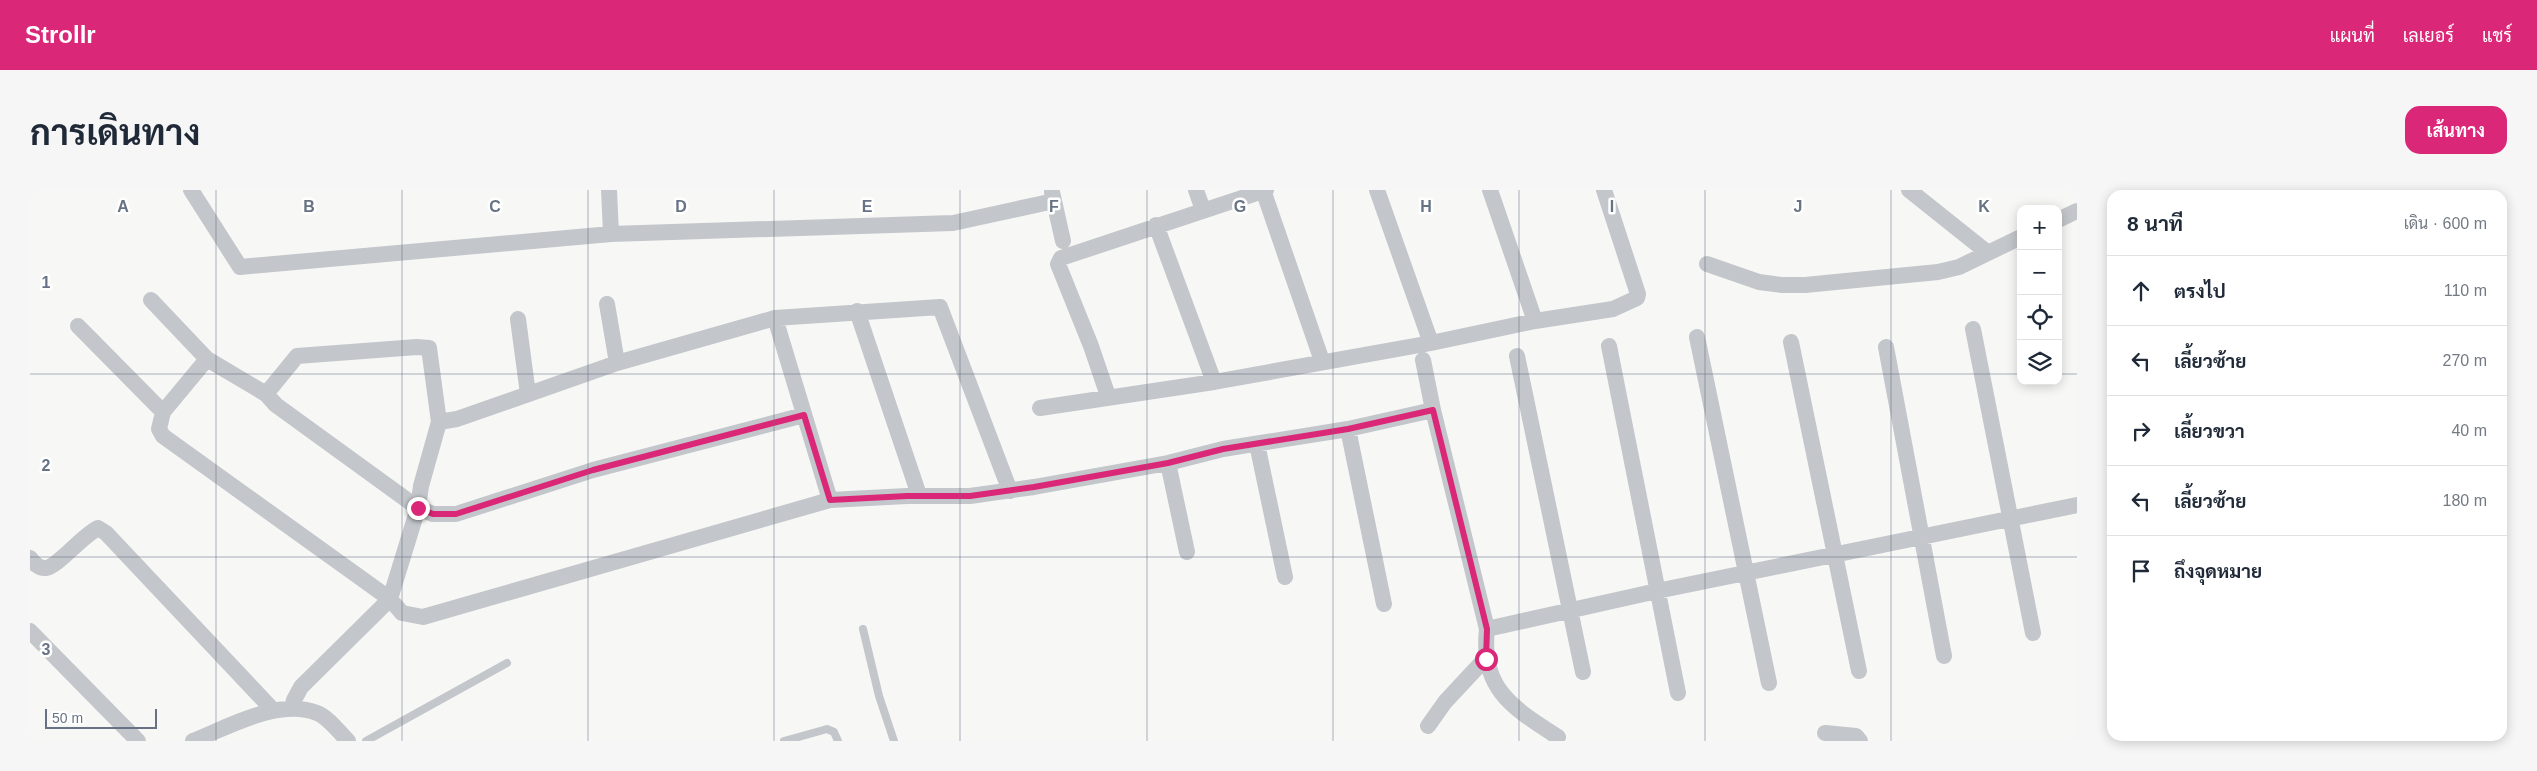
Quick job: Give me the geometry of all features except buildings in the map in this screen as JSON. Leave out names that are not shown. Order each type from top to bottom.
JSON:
[{"type":"street","points":[[191,190],[240,267],[611,234],[953,223],[1053,195],[1063,241]]},
{"type":"street","points":[[609,190],[611,234]]},
{"type":"street","points":[[1196,190],[1203,210]]},
{"type":"street","points":[[1108,396],[1091,346],[1058,264],[1061,258],[1067,254],[1264,190],[1322,360]]},
{"type":"street","points":[[1377,190],[1431,342]]},
{"type":"street","points":[[1490,190],[1535,321]]},
{"type":"street","points":[[1040,408],[1108,396],[1214,382],[1535,321],[1613,309],[1637,298],[1629,263],[1604,190]]},
{"type":"street","points":[[1909,190],[1988,253]]},
{"type":"street","points":[[2062,218],[2077,211]]},
{"type":"street","points":[[1156,225],[1214,382]]},
{"type":"street","points":[[1707,264],[1759,282],[1805,285],[1938,272],[1959,267],[2017,239]]},
{"type":"street","points":[[151,300],[207,360],[266,394],[276,405],[418,508],[433,514],[456,514],[593,470],[804,415]]},
{"type":"street","points":[[608,304],[617,363]]},
{"type":"street","points":[[439,422],[457,419],[617,363],[775,318],[940,306],[1010,491]]},
{"type":"street","points":[[857,311],[919,495]]},
{"type":"street","points":[[775,318],[830,500]]},
{"type":"street","points":[[518,319],[528,394]]},
{"type":"street","points":[[78,326],[163,412]]},
{"type":"street","points":[[1973,329],[2033,633]]},
{"type":"street","points":[[1697,337],[1769,682]]},
{"type":"street","points":[[1790,342],[1859,671]]},
{"type":"street","points":[[1608,346],[1678,693]]},
{"type":"street","points":[[266,394],[297,356],[417,347],[429,348],[439,422],[421,486],[418,508],[390,599],[302,687],[294,700],[292,708]]},
{"type":"street","points":[[1886,347],[1944,656]]},
{"type":"street","points":[[1517,356],[1583,672]]},
{"type":"street","points":[[207,360],[163,412],[159,429],[163,436],[390,599],[402,613],[423,618],[830,500],[919,495],[970,496],[1010,491],[1168,463],[1223,449],[1348,429],[1433,410]]},
{"type":"street","points":[[1423,360],[1433,410],[1487,629],[1486,659],[1497,688],[1519,712],[1558,737]]},
{"type":"street","points":[[1348,429],[1384,604]]},
{"type":"street","points":[[1257,444],[1285,578]]},
{"type":"street","points":[[1168,463],[1187,552]]},
{"type":"street","points":[[1487,629],[1657,591],[2077,505]]},
{"type":"street","points":[[30,558],[38,566],[45,569],[53,566],[88,533],[98,528],[106,533],[273,710]]},
{"type":"street","points":[[30,631],[138,741]]},
{"type":"street","points":[[1428,726],[1446,702],[1486,659]]},
{"type":"street","points":[[192,741],[273,710],[292,708],[319,713],[348,741]]},
{"type":"street","points":[[1825,733],[1856,736],[1860,741]]},
{"type":"lane","points":[[863,629],[878,696],[894,741]]},
{"type":"lane","points":[[366,741],[507,663]]},
{"type":"lane","points":[[784,741],[826,729],[834,732],[838,741]]},
{"type":"route","points":[[418,508],[433,514],[456,514],[593,470],[804,415],[830,500],[907,496],[970,496],[1010,491],[1168,463],[1223,449],[1348,429],[1433,410],[1487,629],[1486,659]]}]
